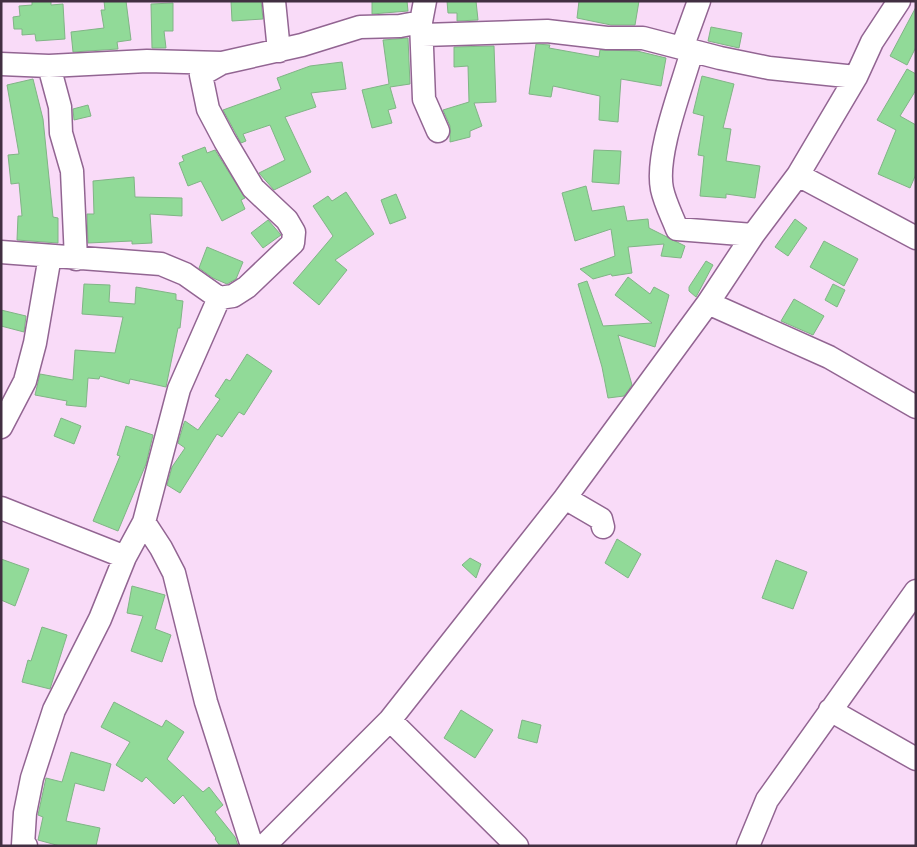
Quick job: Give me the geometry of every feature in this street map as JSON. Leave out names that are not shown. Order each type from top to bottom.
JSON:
[{"type":"street","points":[[274,1],[279,51]]},
{"type":"street","points":[[699,1],[661,166],[662,189],[677,229],[753,236]]},
{"type":"street","points":[[264,846],[390,720],[564,498],[708,303],[753,236],[798,175],[856,77],[872,42],[899,1]]},
{"type":"street","points":[[423,19],[424,99],[438,131]]},
{"type":"street","points":[[1,64],[49,66],[147,61],[222,63],[279,51],[360,27],[400,26],[423,19],[607,38],[643,38],[769,68],[856,77]]},
{"type":"street","points":[[1,252],[162,264],[197,281],[219,298],[233,296],[247,287],[293,244],[294,232],[286,220],[252,188],[208,109],[201,75],[222,63]]},
{"type":"street","points":[[49,66],[60,107],[61,133],[72,171],[76,258]]},
{"type":"street","points":[[798,175],[916,238]]},
{"type":"street","points":[[1,427],[25,381],[35,343],[50,256]]},
{"type":"street","points":[[26,846],[23,845],[25,813],[32,778],[54,710],[100,619],[125,557],[144,522],[179,389],[219,298]]},
{"type":"street","points":[[708,303],[829,357],[916,407]]},
{"type":"street","points":[[564,498],[601,519],[603,527]]},
{"type":"street","points":[[1,508],[125,557]]},
{"type":"street","points":[[144,522],[174,573],[206,702],[252,846]]},
{"type":"street","points":[[748,846],[767,800],[916,591]]},
{"type":"street","points":[[830,710],[916,759]]},
{"type":"street","points":[[390,720],[517,846]]},
{"type":"building","points":[[32,1],[51,1],[51,5],[63,4],[65,39],[36,41],[35,34],[22,35],[22,29],[14,29],[13,17],[20,16],[19,6],[32,5]]},
{"type":"building","points":[[104,1],[126,1],[131,40],[117,42],[118,49],[73,52],[71,32],[104,28],[101,10],[105,10]]},
{"type":"building","points":[[231,1],[261,1],[263,19],[232,21]]},
{"type":"building","points":[[372,1],[407,1],[408,11],[372,14]]},
{"type":"building","points":[[447,1],[476,1],[478,20],[457,21],[457,13],[448,13]]},
{"type":"building","points":[[579,1],[639,1],[635,25],[611,25],[577,18]]},
{"type":"building","points":[[173,3],[173,31],[164,31],[166,48],[152,48],[151,4]]},
{"type":"building","points":[[916,7],[916,47],[907,65],[890,56]]},
{"type":"building","points":[[711,27],[742,33],[739,48],[708,41]]},
{"type":"building","points":[[408,38],[410,84],[390,87],[396,108],[388,110],[392,123],[372,128],[362,90],[389,84],[383,40]]},
{"type":"building","points":[[536,44],[550,45],[549,48],[599,57],[600,50],[637,51],[666,58],[661,86],[621,79],[618,122],[599,120],[600,96],[553,86],[551,97],[529,94]]},
{"type":"building","points":[[494,46],[496,102],[474,103],[482,126],[470,131],[470,137],[450,142],[450,126],[443,110],[469,102],[468,66],[454,67],[454,47]]},
{"type":"building","points":[[342,62],[346,89],[311,93],[316,107],[285,117],[311,172],[274,190],[259,173],[285,160],[270,125],[243,134],[246,141],[241,143],[223,110],[281,89],[277,78],[310,66]]},
{"type":"building","points":[[907,69],[916,74],[916,90],[900,116],[916,125],[916,174],[910,188],[878,174],[896,130],[877,120]]},
{"type":"building","points":[[702,76],[734,84],[723,128],[731,129],[726,161],[760,166],[755,198],[726,194],[726,198],[700,196],[704,156],[698,155],[704,116],[693,113]]},
{"type":"building","points":[[33,79],[43,119],[53,217],[58,218],[58,243],[17,240],[18,216],[22,216],[19,183],[11,184],[8,155],[19,154],[7,85]]},
{"type":"building","points":[[88,105],[91,116],[74,120],[73,109]]},
{"type":"building","points":[[205,147],[207,153],[215,150],[245,198],[241,200],[245,209],[222,221],[201,181],[188,186],[179,163],[184,161],[182,156]]},
{"type":"building","points":[[594,150],[621,151],[619,184],[592,182]]},
{"type":"building","points":[[134,177],[135,197],[182,198],[182,216],[150,214],[152,243],[132,244],[132,241],[88,243],[87,214],[94,214],[93,181]]},
{"type":"building","points":[[586,186],[592,211],[624,206],[627,221],[648,219],[649,228],[685,246],[681,258],[661,256],[664,244],[628,247],[632,273],[612,276],[611,274],[593,279],[580,269],[615,256],[611,229],[575,241],[562,193]]},
{"type":"building","points":[[346,192],[374,234],[335,260],[347,270],[319,305],[293,283],[333,236],[313,206],[328,196],[332,201]]},
{"type":"building","points":[[396,194],[406,218],[390,224],[381,200]]},
{"type":"building","points":[[795,219],[807,228],[788,256],[775,247]]},
{"type":"building","points":[[268,220],[281,235],[263,248],[251,233]]},
{"type":"building","points":[[824,241],[858,259],[844,286],[810,267]]},
{"type":"building","points":[[207,247],[243,262],[236,279],[227,284],[213,278],[199,268]]},
{"type":"building","points":[[706,261],[713,265],[696,297],[689,291],[689,287]]},
{"type":"building","points":[[628,277],[650,294],[654,287],[669,295],[655,347],[618,335],[632,385],[624,396],[608,398],[602,367],[578,284],[587,281],[603,326],[652,323],[615,295]]},
{"type":"building","points":[[84,284],[110,285],[109,302],[135,304],[136,287],[176,294],[176,300],[183,301],[180,328],[178,328],[166,387],[130,379],[129,384],[100,376],[99,379],[88,378],[86,407],[66,405],[67,401],[35,395],[40,374],[73,380],[75,350],[115,353],[123,317],[82,314]]},
{"type":"building","points":[[833,284],[845,290],[837,307],[825,300]]},
{"type":"building","points":[[794,299],[824,316],[813,335],[781,321]]},
{"type":"building","points":[[1,310],[26,316],[24,332],[1,326]]},
{"type":"building","points":[[247,354],[272,371],[244,415],[239,412],[222,437],[217,434],[180,493],[167,485],[172,467],[185,448],[178,443],[184,423],[185,421],[198,430],[220,399],[215,396],[226,379],[230,381]]},
{"type":"building","points":[[61,418],[81,426],[74,444],[54,436]]},
{"type":"building","points":[[126,426],[153,435],[146,464],[118,531],[93,521],[120,456],[117,455]]},
{"type":"building","points":[[617,539],[641,554],[628,578],[605,563]]},
{"type":"building","points":[[470,558],[481,564],[476,578],[462,565]]},
{"type":"building","points":[[1,559],[29,569],[15,606],[1,600]]},
{"type":"building","points":[[776,560],[807,572],[793,609],[762,598]]},
{"type":"building","points":[[132,586],[165,595],[155,629],[171,635],[162,662],[131,651],[143,616],[127,613]]},
{"type":"building","points":[[42,627],[67,635],[50,689],[22,682],[28,660],[31,661]]},
{"type":"building","points":[[114,702],[162,727],[166,720],[184,732],[167,759],[203,792],[209,787],[223,805],[215,812],[235,837],[238,846],[220,846],[183,795],[174,804],[146,777],[142,782],[116,765],[130,742],[101,727]]},
{"type":"building","points":[[461,710],[493,730],[475,758],[444,738]]},
{"type":"building","points":[[522,720],[541,725],[537,743],[518,738]]},
{"type":"building","points":[[71,752],[111,764],[104,791],[75,783],[66,821],[100,828],[96,846],[60,846],[38,840],[43,817],[38,815],[46,778],[62,782]]}]
